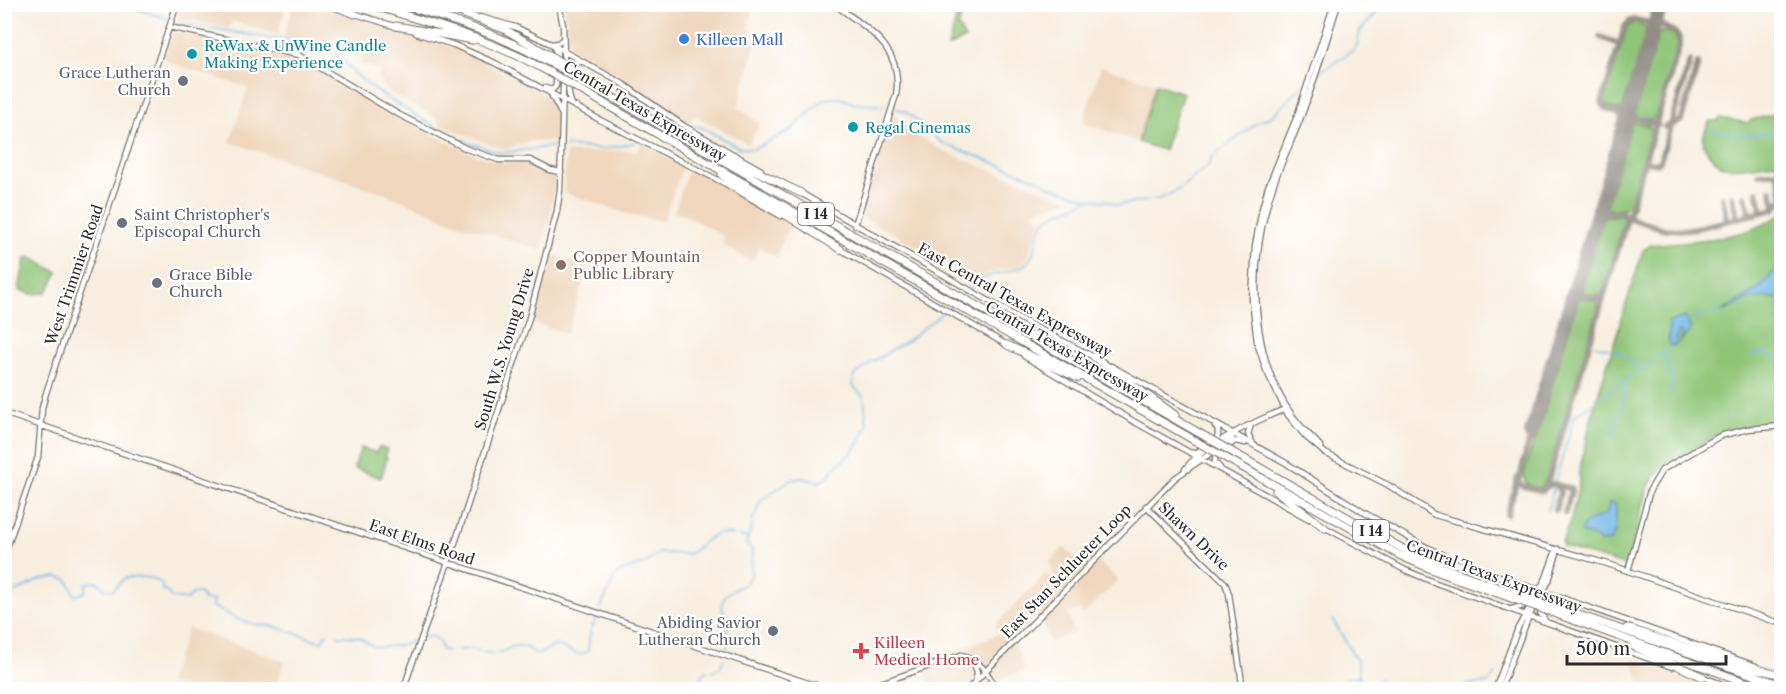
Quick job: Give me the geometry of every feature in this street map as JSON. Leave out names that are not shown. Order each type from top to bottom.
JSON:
[{"type":"highway","points":[[328,4],[355,14]]},
{"type":"highway","name":"Central Texas Expressway","points":[[369,4],[476,37],[513,52],[1399,555],[1441,573],[1552,609],[1607,632],[1767,690]]},
{"type":"highway","name":"Central Texas Expressway","points":[[400,4],[489,32],[550,59],[603,92],[1390,542],[1437,565],[1515,596]]},
{"type":"highway","points":[[440,5],[504,29],[550,59]]},
{"type":"highway","points":[[396,26],[469,39],[513,52]]},
{"type":"highway","points":[[677,134],[801,193]]},
{"type":"highway","points":[[685,150],[840,249]]},
{"type":"highway","points":[[1007,345],[1102,387]]},
{"type":"highway","points":[[1094,357],[1196,431]]},
{"type":"highway","points":[[1260,478],[1325,528]]},
{"type":"highway","points":[[1390,542],[1460,565],[1467,565]]},
{"type":"highway","name":"Central Texas Expressway","points":[[1552,609],[1585,618],[1782,685]]},
{"type":"highway","points":[[1585,618],[1594,618],[1659,637],[1737,664],[1782,675]]},
{"type":"highway","points":[[1607,632],[1702,677]]},
{"type":"main road","name":"West Trimmier Road","points":[[4,556],[38,457],[40,425],[46,393],[177,4]]},
{"type":"main road","points":[[322,4],[471,51],[726,184],[954,314],[1188,452],[1325,528],[1417,575],[1738,690]]},
{"type":"main road","name":"South W.S. Young Drive","points":[[403,690],[536,296],[557,211],[561,172],[564,51],[559,4]]},
{"type":"main road","points":[[834,4],[882,42],[889,51],[897,73],[896,95],[855,225]]},
{"type":"main road","points":[[1336,4],[1319,63],[1270,187],[1259,246],[1256,299],[1261,340],[1268,372],[1296,427],[1316,446],[1388,484],[1435,515],[1558,549],[1782,624]]},
{"type":"main road","points":[[1307,93],[1336,4]]},
{"type":"main road","name":"East Central Texas Expressway","points":[[440,5],[515,27],[552,44],[623,84],[690,130],[974,293],[1286,463],[1351,505],[1422,545],[1467,565],[1782,675]]},
{"type":"main road","points":[[170,27],[299,55],[382,105],[467,148],[499,160],[527,159],[550,170],[561,172]]},
{"type":"main road","points":[[537,86],[552,90],[556,86],[557,53],[552,44],[558,44],[563,39]]},
{"type":"main road","points":[[574,106],[569,99],[569,69],[575,62],[583,62]]},
{"type":"main road","points":[[548,92],[556,101],[562,116]]},
{"type":"main road","points":[[562,116],[567,107],[574,106]]},
{"type":"main road","name":"East Stan Schlueter Loop","points":[[967,690],[1183,471],[1199,458],[1231,439],[1234,434],[1286,409]]},
{"type":"main road","name":"East Elms Road","points":[[4,413],[832,690]]},
{"type":"main road","points":[[1188,452],[1197,452],[1216,440],[1218,429],[1212,422]]},
{"type":"main road","points":[[1251,424],[1248,434],[1254,447]]},
{"type":"main road","points":[[1628,571],[1650,490],[1662,471],[1720,436],[1748,429],[1782,426]]},
{"type":"main road","points":[[1223,471],[1215,462],[1216,455],[1235,441],[1248,443]]},
{"type":"main road","points":[[1188,452],[1191,465],[1212,465]]},
{"type":"main road","name":"Shawn Drive","points":[[1146,506],[1225,583],[1229,594],[1244,690]]},
{"type":"main road","points":[[1547,546],[1554,561]]},
{"type":"main road","points":[[1498,690],[1522,625],[1548,580],[1558,549]]},
{"type":"main road","points":[[1554,561],[1570,553]]},
{"type":"main road","points":[[1532,587],[1548,580]]},
{"type":"main road","points":[[1544,621],[1540,612],[1542,605],[1548,599],[1557,596],[1548,580]]},
{"type":"main road","points":[[1511,610],[1523,606],[1526,601],[1527,588],[1520,583]]},
{"type":"main road","points":[[1511,610],[1518,616],[1522,625]]},
{"type":"main road","points":[[1522,625],[1533,621],[1544,621]]},
{"type":"main road","points":[[856,690],[957,655],[973,660],[992,680],[996,690]]},
{"type":"main road","points":[[973,660],[983,663],[995,661],[992,680]]},
{"type":"main road","points":[[973,660],[977,672],[976,681],[985,678],[992,680]]},
{"type":"shaded area","points":[[181,4],[286,5],[278,35],[232,21],[229,29],[177,18]]},
{"type":"shaded area","points":[[293,5],[314,5],[469,53],[551,98],[557,110],[557,142],[529,141],[507,149],[441,125],[437,118],[388,92],[378,78],[380,70],[360,64],[362,57],[305,38],[283,37]]},
{"type":"shaded area","points":[[564,5],[755,5],[749,25],[755,45],[738,108],[760,123],[748,144],[694,115],[688,125],[630,83],[570,48]]},
{"type":"shaded area","points":[[174,31],[301,58],[399,118],[475,155],[502,163],[519,161],[537,164],[555,177],[549,223],[541,250],[444,219],[378,191],[230,142],[248,88],[163,60]]},
{"type":"shaded area","points":[[1101,66],[1156,84],[1138,142],[1084,123]]},
{"type":"shaded area","points":[[892,116],[945,152],[1068,200],[1035,211],[1034,215],[1041,218],[1024,263],[1016,268],[999,270],[971,280],[969,274],[860,216]]},
{"type":"shaded area","points":[[641,141],[683,166],[663,221],[623,213],[564,192],[566,153],[639,150]]},
{"type":"shaded area","points":[[689,168],[791,225],[784,236],[777,257],[758,247],[754,261],[750,261],[723,245],[724,237],[715,231],[674,212]]},
{"type":"shaded area","points":[[550,254],[588,267],[567,334],[533,323],[542,296]]},
{"type":"shaded area","points":[[1064,547],[1083,567],[1093,557],[1118,580],[1082,615],[1079,609],[1068,614],[1074,633],[1049,642],[1043,622],[1035,616],[1013,639],[1024,670],[994,682],[997,689],[932,689],[923,663],[999,634],[996,624],[1044,575],[1054,576],[1050,562]]},
{"type":"shaded area","points":[[188,628],[284,661],[275,689],[189,689],[168,683]]},
{"type":"shaded area","points":[[1632,659],[1718,689],[1643,689]]},
{"type":"green space","points":[[958,12],[963,14],[958,25],[965,39],[948,47]]},
{"type":"green space","points":[[1635,22],[1644,26],[1647,33],[1625,108],[1620,110],[1606,106],[1604,101],[1627,28]]},
{"type":"green space","points":[[1663,31],[1674,34],[1678,43],[1656,116],[1651,120],[1636,116],[1634,111],[1656,37]]},
{"type":"green space","points":[[1156,84],[1183,93],[1164,150],[1138,142]]},
{"type":"green space","points":[[1781,113],[1781,162],[1745,167],[1724,167],[1709,154],[1704,145],[1705,131],[1710,121],[1718,121],[1720,118],[1748,123],[1751,120]]},
{"type":"green space","points":[[1633,122],[1649,126],[1651,131],[1629,205],[1625,208],[1609,210],[1606,204],[1630,124]]},
{"type":"green space","points":[[1781,214],[1781,424],[1745,427],[1719,434],[1667,464],[1654,476],[1648,488],[1627,566],[1563,547],[1562,543],[1571,519],[1579,485],[1579,473],[1593,411],[1643,250],[1651,245],[1719,238],[1752,230]]},
{"type":"green space","points":[[1623,216],[1624,220],[1602,294],[1597,296],[1584,292],[1581,286],[1601,219]]},
{"type":"green space","points":[[29,257],[58,272],[45,293],[31,294],[19,290],[25,259]]},
{"type":"green space","points":[[1582,297],[1596,301],[1598,308],[1546,480],[1541,487],[1533,487],[1526,483],[1524,475],[1577,300]]},
{"type":"green space","points":[[379,447],[387,449],[385,457],[387,458],[381,478],[354,468],[361,448],[376,453]]},
{"type":"water","points":[[1781,263],[1781,298],[1752,299],[1722,311],[1760,288]]},
{"type":"water","points":[[1685,317],[1691,329],[1681,341],[1682,333],[1679,332],[1676,338],[1678,343],[1672,346],[1669,344],[1669,322]]},
{"type":"water","points":[[1609,503],[1614,503],[1616,506],[1616,529],[1611,541],[1600,542],[1582,533],[1582,527],[1585,524],[1607,513]]},
{"type":"waterway","points":[[122,4],[169,19]]},
{"type":"waterway","points":[[1317,74],[1352,51],[1357,45],[1360,31],[1376,14],[1379,4]]},
{"type":"waterway","points":[[175,22],[274,39],[299,39],[316,43],[342,60],[373,89],[435,127],[470,143],[500,153],[556,146]]},
{"type":"waterway","points":[[963,295],[986,278],[1025,265],[1032,255],[1040,229],[1047,219],[1055,214],[1088,199],[1108,201],[1117,205],[1160,199],[1178,190],[1208,166],[1212,157],[1258,122],[1272,116],[1306,82]]},
{"type":"waterway","points":[[693,127],[699,126],[740,148],[754,149],[791,130],[824,99],[840,98],[856,104],[890,106]]},
{"type":"waterway","points":[[895,108],[907,112],[942,143],[1042,181],[1046,185],[1087,198]]},
{"type":"waterway","points":[[1713,130],[1748,135],[1782,129]]},
{"type":"waterway","points":[[565,146],[603,149],[634,143]]},
{"type":"waterway","points":[[752,522],[761,500],[790,480],[801,478],[819,482],[827,478],[833,469],[852,453],[867,426],[864,397],[853,386],[854,376],[910,339],[953,304]]},
{"type":"waterway","points":[[1708,314],[1722,311]]},
{"type":"waterway","points":[[1690,320],[1706,314]]},
{"type":"waterway","points":[[1595,345],[1609,349]]},
{"type":"waterway","points":[[1657,357],[1669,345]]},
{"type":"waterway","points":[[1613,350],[1621,353]]},
{"type":"waterway","points":[[1664,353],[1668,369]]},
{"type":"waterway","points":[[1751,355],[1764,353],[1782,360]]},
{"type":"waterway","points":[[1622,354],[1639,369]]},
{"type":"waterway","points":[[1643,369],[1655,359]]},
{"type":"waterway","points":[[1598,399],[1641,369]]},
{"type":"waterway","points":[[1668,371],[1673,379],[1669,393]]},
{"type":"waterway","points":[[1612,437],[1624,402],[1624,382]]},
{"type":"waterway","points":[[1555,482],[1575,415],[1592,404]]},
{"type":"waterway","points":[[1548,510],[1554,487]]},
{"type":"waterway","points":[[727,650],[728,631],[722,605],[725,596],[744,585],[751,575],[752,550],[746,544],[752,525]]},
{"type":"waterway","points":[[600,609],[617,573],[646,563],[659,553],[689,554],[708,538],[718,534],[733,535]]},
{"type":"waterway","points":[[738,536],[746,538]]},
{"type":"waterway","points":[[4,601],[39,580],[56,577],[67,579],[75,596],[85,592],[86,583],[97,582],[107,590],[113,590],[125,578],[144,577],[158,581],[162,584],[162,590],[165,590],[172,598],[187,600],[192,594],[200,593],[203,600],[215,601],[212,606],[237,619],[257,625],[273,626],[319,641],[322,641],[328,633]]},
{"type":"waterway","points":[[483,652],[496,653],[521,646],[538,654],[555,646],[575,653],[583,653],[588,651],[590,633],[597,617]]},
{"type":"waterway","points":[[1333,620],[1357,661],[1359,675]]},
{"type":"waterway","points":[[338,636],[359,637],[373,646],[380,647],[398,646],[416,640]]},
{"type":"waterway","points":[[424,638],[430,636],[438,639],[442,650],[449,651]]},
{"type":"waterway","points":[[457,650],[479,651]]},
{"type":"waterway","points":[[712,671],[720,668],[724,659]]},
{"type":"waterway","points":[[697,690],[702,675],[707,671]]},
{"type":"waterway","points":[[1461,690],[1466,685],[1488,683],[1496,674]]},
{"type":"waterway","points":[[1344,680],[1359,675],[1360,680],[1370,690]]},
{"type":"waterway","points":[[1375,690],[1380,679]]},
{"type":"taxiway","points":[[1526,452],[1519,482],[1523,486],[1543,491],[1680,44],[1675,33],[1663,26],[1636,20],[1630,21],[1625,26],[1602,102],[1605,108],[1624,116],[1624,129]]},
{"type":"taxiway","points":[[1600,37],[1619,44]]},
{"type":"taxiway","points":[[1643,167],[1648,162],[1660,161],[1690,61]]},
{"type":"taxiway","points":[[1665,127],[1681,121],[1698,64]]},
{"type":"taxiway","points":[[1621,113],[1630,108],[1630,114],[1635,118]]},
{"type":"taxiway","points":[[1625,125],[1635,118],[1658,125]]},
{"type":"taxiway","points":[[1759,174],[1778,172],[1782,194]]},
{"type":"taxiway","points":[[1771,190],[1774,209]]},
{"type":"taxiway","points":[[1757,191],[1761,208],[1759,212]]},
{"type":"taxiway","points":[[1732,196],[1737,214],[1734,219]]},
{"type":"taxiway","points":[[1745,196],[1749,211],[1747,215]]},
{"type":"taxiway","points":[[1722,197],[1727,217],[1724,221]]},
{"type":"taxiway","points":[[1619,212],[1635,220],[1665,229],[1681,230],[1774,209],[1782,200]]},
{"type":"taxiway","points":[[1602,202],[1602,209],[1607,213]]},
{"type":"taxiway","points":[[1596,221],[1602,214],[1622,212]]},
{"type":"taxiway","points":[[1574,292],[1603,300]]},
{"type":"taxiway","points":[[1526,454],[1531,434]]},
{"type":"taxiway","points":[[1507,514],[1518,478]]},
{"type":"taxiway","points":[[1546,487],[1553,484],[1572,489],[1565,513]]},
{"type":"taxiway","points":[[1555,510],[1560,493],[1557,485]]},
{"type":"runway","points":[[1531,434],[1661,4]]},
{"type":"place","name":"Killeen Mall","points":[[684,39]]},
{"type":"place","name":"ReWax & UnWine Candle Making Experience","points":[[192,54]]},
{"type":"place","name":"Grace Lutheran Church","points":[[183,81]]},
{"type":"place","name":"Regal Cinemas","points":[[853,127]]},
{"type":"place","name":"Saint Christopher's Episcopal Church","points":[[122,223]]},
{"type":"place","name":"Copper Mountain Public Library","points":[[561,265]]},
{"type":"place","name":"Grace Bible Church","points":[[157,283]]},
{"type":"place","name":"Abiding Savior Lutheran Church","points":[[773,631]]},
{"type":"place","name":"Killeen Medical Home","points":[[861,651]]}]
